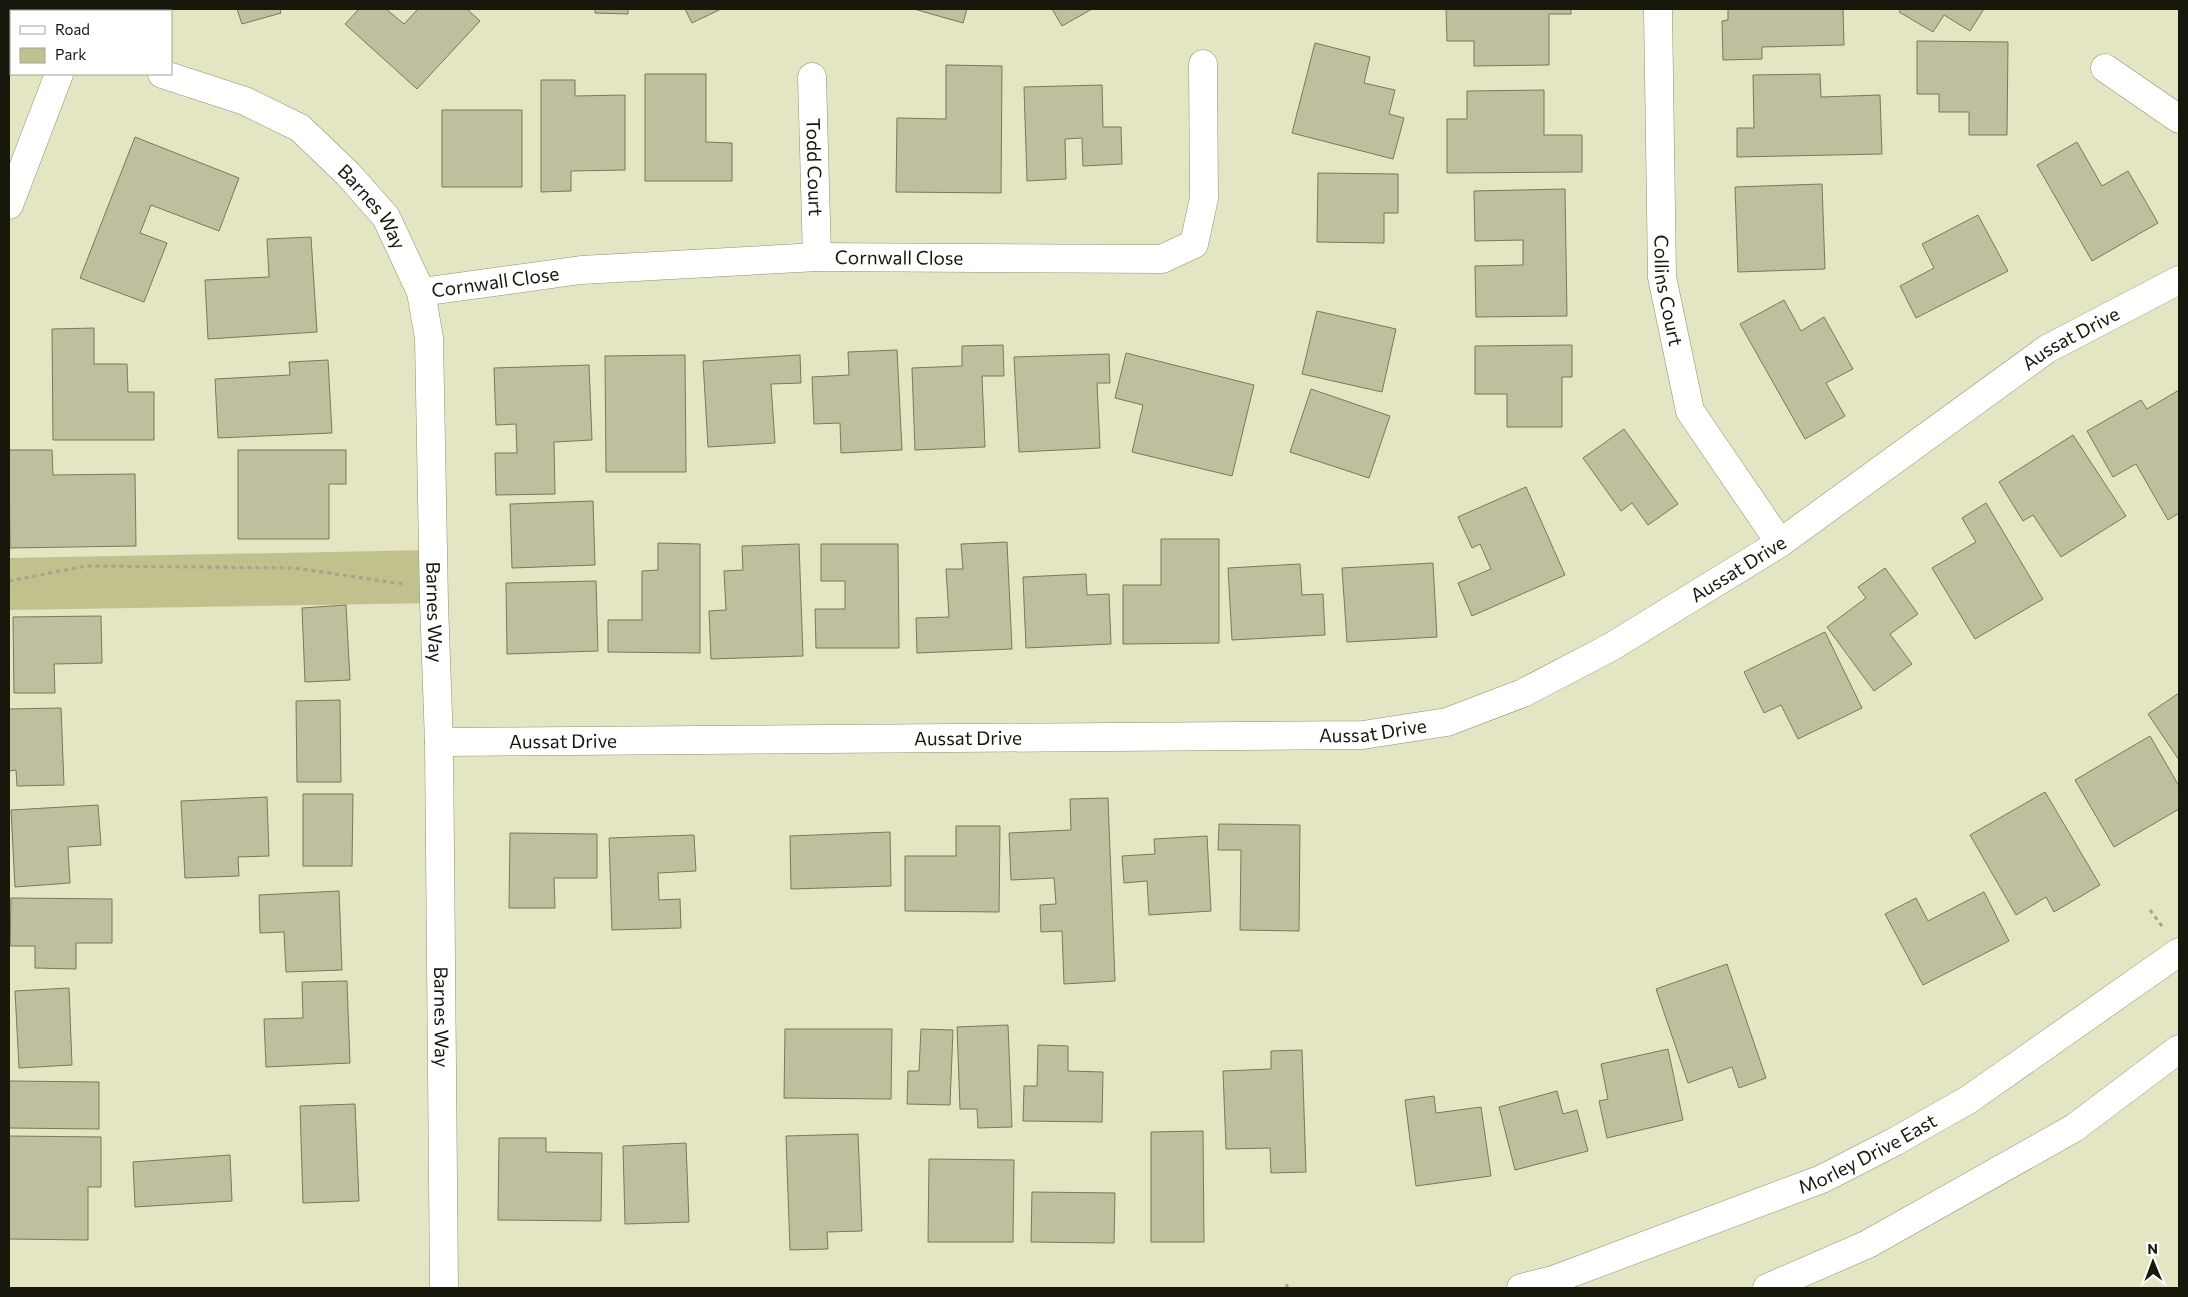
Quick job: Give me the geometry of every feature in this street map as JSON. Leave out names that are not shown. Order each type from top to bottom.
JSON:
[{"type":"street","name":"Collins Court","points":[[1658,9],[1662,277],[1690,411],[1780,543]]},
{"type":"street","name":"Cornwall Close","points":[[421,292],[581,270],[817,257],[1162,259],[1194,244],[1204,198],[1203,64]]},
{"type":"street","points":[[2105,68],[2179,119]]},
{"type":"street","points":[[9,205],[59,75]]},
{"type":"street","name":"Barnes Way","points":[[165,75],[245,101],[300,128],[348,174],[386,217],[421,292],[429,338],[439,742],[444,1288]]},
{"type":"street","name":"Todd Court","points":[[812,77],[817,257]]},
{"type":"street","name":"Aussat Drive","points":[[439,742],[1363,735],[1447,722],[1523,693],[1611,647],[1780,543],[2047,349],[2179,280]]},
{"type":"street","name":"Morley Drive East","points":[[1521,1288],[1553,1280],[1822,1179],[1894,1142],[1968,1100],[2179,952]]},
{"type":"street","points":[[1767,1288],[1868,1244],[2074,1128],[2179,1048]]},
{"type":"path","points":[[9,581],[86,566],[295,568],[434,588]]},
{"type":"green space","points":[[433,550],[434,603],[9,610],[9,558]]},
{"type":"building","points":[[237,9],[280,9],[281,13],[242,24]]},
{"type":"building","points":[[359,9],[386,9],[404,24],[418,9],[467,9],[480,21],[417,89],[345,24]]},
{"type":"building","points":[[595,9],[628,9],[628,14],[595,13]]},
{"type":"building","points":[[685,9],[721,9],[692,23]]},
{"type":"building","points":[[914,9],[967,9],[963,23]]},
{"type":"building","points":[[1052,9],[1092,9],[1062,26]]},
{"type":"building","points":[[1446,9],[1571,9],[1571,14],[1549,14],[1549,65],[1474,66],[1474,41],[1447,41]]},
{"type":"building","points":[[1728,9],[1843,9],[1844,45],[1762,47],[1762,59],[1723,60],[1722,21],[1728,20]]},
{"type":"building","points":[[1901,9],[1984,9],[1970,31],[1944,15],[1933,32],[1899,12]]},
{"type":"building","points":[[1917,41],[2008,42],[2007,135],[1969,135],[1969,112],[1939,112],[1939,94],[1917,94]]},
{"type":"building","points":[[1315,43],[1370,57],[1364,83],[1395,90],[1389,114],[1404,118],[1393,159],[1292,133]]},
{"type":"building","points":[[946,65],[1002,66],[1001,193],[896,192],[897,118],[946,119]]},
{"type":"building","points":[[645,74],[706,74],[706,142],[732,143],[732,181],[645,181]]},
{"type":"building","points":[[1820,74],[1821,97],[1880,95],[1882,154],[1737,157],[1737,128],[1754,128],[1753,75]]},
{"type":"building","points":[[541,80],[575,80],[575,96],[625,95],[625,170],[571,171],[571,191],[541,192]]},
{"type":"building","points":[[1102,85],[1103,127],[1121,127],[1122,164],[1083,166],[1082,138],[1065,139],[1066,179],[1027,181],[1024,87]]},
{"type":"building","points":[[1544,90],[1544,135],[1582,135],[1582,172],[1447,173],[1447,119],[1467,119],[1467,91]]},
{"type":"building","points":[[442,110],[522,110],[522,187],[442,187]]},
{"type":"building","points":[[135,137],[239,178],[219,231],[151,205],[140,233],[167,243],[144,302],[80,278]]},
{"type":"building","points":[[2077,142],[2102,186],[2128,171],[2158,223],[2092,261],[2037,165]]},
{"type":"building","points":[[1318,173],[1398,174],[1398,213],[1384,213],[1384,243],[1317,242]]},
{"type":"building","points":[[1822,184],[1825,269],[1738,272],[1735,187]]},
{"type":"building","points":[[1565,189],[1567,316],[1476,317],[1475,266],[1523,265],[1523,240],[1475,241],[1474,191]]},
{"type":"building","points":[[1978,215],[2008,271],[1916,318],[1900,286],[1934,268],[1922,244]]},
{"type":"building","points":[[311,237],[317,332],[208,339],[205,280],[269,277],[267,239]]},
{"type":"building","points":[[1784,300],[1801,331],[1824,317],[1853,369],[1826,383],[1845,416],[1805,439],[1740,324]]},
{"type":"building","points":[[1317,311],[1396,329],[1382,392],[1302,374]]},
{"type":"building","points":[[94,328],[94,364],[127,364],[128,392],[154,392],[154,440],[53,440],[52,329]]},
{"type":"building","points":[[1003,345],[1004,376],[982,376],[985,447],[915,450],[912,368],[962,366],[962,346]]},
{"type":"building","points":[[1572,345],[1572,377],[1562,377],[1562,427],[1507,427],[1507,394],[1475,394],[1475,346]]},
{"type":"building","points":[[897,350],[902,450],[841,453],[840,423],[814,424],[812,377],[849,375],[848,352]]},
{"type":"building","points":[[1126,353],[1254,385],[1232,476],[1132,452],[1143,405],[1115,398]]},
{"type":"building","points":[[1109,354],[1110,383],[1097,383],[1100,448],[1019,452],[1014,357]]},
{"type":"building","points":[[685,355],[686,472],[606,472],[605,356]]},
{"type":"building","points":[[800,355],[801,383],[771,384],[775,443],[708,447],[703,361]]},
{"type":"building","points":[[328,360],[332,433],[218,438],[215,379],[290,375],[289,362]]},
{"type":"building","points":[[589,365],[592,440],[554,442],[555,494],[496,495],[495,453],[517,453],[516,424],[496,425],[494,368]]},
{"type":"building","points":[[1311,389],[1390,416],[1369,478],[1290,452]]},
{"type":"building","points":[[2179,390],[2179,513],[2168,520],[2136,464],[2113,477],[2087,431],[2141,400],[2147,409]]},
{"type":"building","points":[[1624,429],[1678,504],[1648,525],[1632,503],[1621,511],[1583,458]]},
{"type":"building","points":[[2073,435],[2126,516],[2061,557],[2033,515],[2023,521],[1999,482]]},
{"type":"building","points":[[9,450],[52,450],[53,475],[135,474],[136,546],[10,548]]},
{"type":"building","points":[[238,450],[346,450],[346,484],[329,484],[329,539],[238,539]]},
{"type":"building","points":[[1526,487],[1565,575],[1472,616],[1458,583],[1491,569],[1480,544],[1472,548],[1458,517]]},
{"type":"building","points":[[593,501],[595,565],[512,568],[510,504]]},
{"type":"building","points":[[1986,503],[2043,599],[1975,639],[1932,568],[1976,542],[1962,518]]},
{"type":"building","points":[[1161,539],[1219,539],[1219,643],[1123,644],[1123,585],[1161,585]]},
{"type":"building","points":[[1007,542],[1012,649],[917,653],[916,618],[949,617],[946,569],[963,569],[961,544]]},
{"type":"building","points":[[658,543],[700,544],[700,653],[608,652],[608,620],[642,620],[642,571],[658,570]]},
{"type":"building","points":[[799,544],[803,656],[711,659],[709,611],[726,610],[724,571],[743,570],[742,546]]},
{"type":"building","points":[[821,544],[898,544],[899,648],[816,648],[815,609],[845,609],[845,581],[821,581]]},
{"type":"building","points":[[1433,563],[1437,637],[1347,642],[1342,568]]},
{"type":"building","points":[[1300,564],[1302,595],[1323,594],[1325,635],[1232,640],[1228,568]]},
{"type":"building","points":[[1885,568],[1918,614],[1890,634],[1912,664],[1874,691],[1827,627],[1866,598],[1858,587]]},
{"type":"building","points":[[1086,574],[1087,595],[1109,594],[1111,644],[1026,648],[1023,577]]},
{"type":"building","points":[[596,581],[598,651],[507,654],[506,583]]},
{"type":"building","points":[[346,605],[350,680],[305,682],[302,608]]},
{"type":"building","points":[[101,616],[102,663],[54,664],[55,693],[14,693],[13,617]]},
{"type":"building","points":[[1825,632],[1862,708],[1798,739],[1781,705],[1764,713],[1744,672]]},
{"type":"building","points":[[2179,693],[2179,760],[2148,714]]},
{"type":"building","points":[[340,700],[341,782],[297,782],[296,701]]},
{"type":"building","points":[[61,708],[64,785],[17,786],[16,770],[9,771],[9,709]]},
{"type":"building","points":[[2150,736],[2179,786],[2179,809],[2114,847],[2075,780]]},
{"type":"building","points":[[2045,792],[2100,885],[2054,912],[2046,897],[2016,915],[1970,835]]},
{"type":"building","points":[[303,794],[353,794],[352,866],[303,866]]},
{"type":"building","points":[[267,797],[269,856],[238,857],[239,876],[185,878],[181,801]]},
{"type":"building","points":[[1108,798],[1115,981],[1064,984],[1062,931],[1041,932],[1040,905],[1056,904],[1054,878],[1011,880],[1009,833],[1071,830],[1070,799]]},
{"type":"building","points":[[98,805],[101,845],[68,847],[70,883],[15,887],[11,810]]},
{"type":"building","points":[[1219,824],[1300,825],[1299,931],[1240,930],[1241,850],[1218,850]]},
{"type":"building","points":[[956,826],[1000,826],[999,912],[905,911],[905,856],[956,856]]},
{"type":"building","points":[[890,832],[891,886],[791,889],[790,836]]},
{"type":"building","points":[[510,833],[597,834],[597,878],[554,878],[555,908],[509,908]]},
{"type":"building","points":[[694,835],[696,871],[658,873],[659,900],[680,899],[681,928],[612,930],[609,838]]},
{"type":"building","points":[[1207,836],[1211,911],[1149,915],[1147,881],[1124,883],[1122,856],[1155,854],[1154,839]]},
{"type":"building","points":[[339,891],[342,970],[286,972],[284,932],[260,933],[259,895]]},
{"type":"building","points":[[1984,892],[2009,941],[1923,985],[1885,914],[1916,898],[1928,921]]},
{"type":"building","points":[[11,898],[112,899],[112,943],[76,943],[76,969],[35,968],[35,946],[10,946]]},
{"type":"building","points":[[1727,964],[1766,1078],[1739,1088],[1732,1067],[1688,1083],[1656,989]]},
{"type":"building","points":[[347,981],[350,1063],[266,1067],[264,1019],[303,1018],[302,982]]},
{"type":"building","points":[[69,988],[72,1065],[19,1068],[15,991]]},
{"type":"building","points":[[1008,1025],[1012,1127],[978,1128],[977,1109],[960,1109],[957,1027]]},
{"type":"building","points":[[785,1029],[892,1029],[891,1099],[784,1098]]},
{"type":"building","points":[[921,1029],[953,1030],[950,1105],[907,1104],[908,1071],[919,1071]]},
{"type":"building","points":[[1038,1045],[1068,1046],[1068,1071],[1103,1072],[1102,1122],[1023,1121],[1024,1086],[1037,1086]]},
{"type":"building","points":[[1668,1049],[1683,1120],[1607,1138],[1599,1101],[1608,1099],[1601,1064]]},
{"type":"building","points":[[1302,1050],[1306,1172],[1271,1173],[1270,1148],[1226,1149],[1223,1071],[1271,1069],[1271,1051]]},
{"type":"building","points":[[9,1081],[99,1082],[99,1129],[9,1128]]},
{"type":"building","points":[[1557,1091],[1563,1114],[1577,1110],[1588,1151],[1515,1170],[1499,1107]]},
{"type":"building","points":[[1434,1096],[1436,1113],[1481,1107],[1491,1176],[1416,1186],[1405,1100]]},
{"type":"building","points":[[355,1104],[359,1201],[303,1203],[300,1106]]},
{"type":"building","points":[[1203,1131],[1204,1242],[1151,1242],[1151,1132]]},
{"type":"building","points":[[858,1134],[862,1231],[827,1232],[828,1249],[790,1250],[786,1136]]},
{"type":"building","points":[[9,1136],[101,1137],[101,1187],[88,1187],[88,1240],[9,1239]]},
{"type":"building","points":[[499,1138],[546,1138],[546,1152],[602,1153],[601,1221],[498,1220]]},
{"type":"building","points":[[686,1143],[689,1222],[625,1224],[623,1146]]},
{"type":"building","points":[[230,1155],[232,1201],[135,1207],[133,1162]]},
{"type":"building","points":[[929,1159],[1014,1160],[1013,1242],[928,1242]]},
{"type":"building","points":[[1032,1192],[1115,1193],[1114,1243],[1031,1242]]}]
